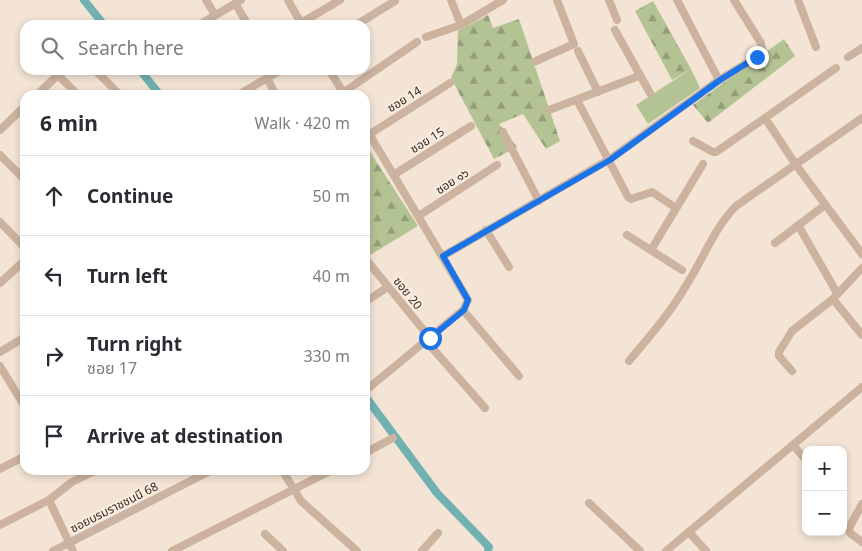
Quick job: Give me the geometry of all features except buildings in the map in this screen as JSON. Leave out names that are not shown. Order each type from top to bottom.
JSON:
[{"type":"street","points":[[206,0],[215,15]]},
{"type":"street","points":[[288,0],[299,20]]},
{"type":"street","points":[[308,20],[340,0]]},
{"type":"street","points":[[451,0],[460,25]]},
{"type":"street","points":[[426,37],[460,25],[503,0]]},
{"type":"street","points":[[536,61],[574,44],[557,0]]},
{"type":"street","points":[[609,0],[617,20]]},
{"type":"street","points":[[676,0],[720,80]]},
{"type":"street","points":[[443,256],[610,160],[720,80],[757,57],[762,50],[761,43],[734,0]]},
{"type":"street","points":[[798,0],[816,47]]},
{"type":"street","points":[[364,20],[395,1]]},
{"type":"street","points":[[207,20],[238,2],[246,20]]},
{"type":"street","points":[[615,30],[650,93]]},
{"type":"street","points":[[351,90],[417,42]]},
{"type":"street","points":[[848,57],[862,48]]},
{"type":"street","points":[[578,51],[598,92]]},
{"type":"street","points":[[693,141],[716,152],[836,68]]},
{"type":"street","points":[[42,90],[57,75]]},
{"type":"street","points":[[62,75],[74,90]]},
{"type":"street","points":[[100,75],[115,90]]},
{"type":"street","points":[[247,90],[272,75]]},
{"type":"street","points":[[332,75],[342,90]]},
{"type":"street","points":[[549,110],[639,76]]},
{"type":"street","points":[[267,78],[273,90]]},
{"type":"street","name":"ซอย 14","points":[[370,134],[450,83]]},
{"type":"street","points":[[577,100],[628,197],[636,198],[652,192],[676,208]]},
{"type":"street","points":[[0,130],[20,112]]},
{"type":"street","points":[[765,118],[796,165],[862,254]]},
{"type":"street","points":[[629,361],[661,323],[686,286],[726,217],[736,206],[862,118]]},
{"type":"street","name":"ซอย 15","points":[[395,174],[471,126]]},
{"type":"street","points":[[502,132],[539,202]]},
{"type":"street","points":[[370,134],[467,294],[468,300],[464,310],[370,387]]},
{"type":"street","points":[[0,156],[20,175]]},
{"type":"street","points":[[650,250],[703,164]]},
{"type":"street","name":"ซอย ๑๖","points":[[420,215],[497,165]]},
{"type":"street","points":[[775,243],[825,204]]},
{"type":"street","points":[[0,222],[20,243]]},
{"type":"street","points":[[798,225],[835,296],[862,335]]},
{"type":"street","points":[[486,230],[509,267]]},
{"type":"street","points":[[627,235],[682,270]]},
{"type":"street","name":"ซอย 20","points":[[370,264],[485,408]]},
{"type":"street","points":[[0,283],[20,265]]},
{"type":"street","points":[[792,371],[779,356],[779,352],[792,331],[835,296],[862,268]]},
{"type":"street","points":[[370,299],[388,287]]},
{"type":"street","points":[[464,310],[519,376]]},
{"type":"street","points":[[0,352],[20,340]]},
{"type":"street","points":[[0,366],[20,395]]},
{"type":"street","points":[[666,551],[862,387]]},
{"type":"street","points":[[370,450],[393,438]]},
{"type":"street","points":[[793,445],[802,455]]},
{"type":"street","points":[[0,469],[20,459]]},
{"type":"street","points":[[0,525],[48,500],[72,482],[86,475]]},
{"type":"street","name":"ซอยบรมราชชนนี 68","points":[[53,551],[202,475]]},
{"type":"street","points":[[285,475],[293,490],[309,509],[357,551]]},
{"type":"street","points":[[172,551],[322,475]]},
{"type":"street","points":[[48,500],[74,551]]},
{"type":"street","points":[[589,504],[640,551]]},
{"type":"street","points":[[862,504],[849,528],[850,533],[862,542]]},
{"type":"street","points":[[689,532],[706,551]]},
{"type":"street","points":[[422,551],[438,533]]},
{"type":"street","points":[[265,534],[283,551]]},
{"type":"green space","points":[[653,1],[691,69],[672,80],[635,11]]},
{"type":"green space","points":[[488,15],[493,28],[519,19],[560,141],[546,149],[523,114],[499,124],[517,147],[494,159],[451,78],[457,64],[458,31]]},
{"type":"green space","points":[[784,39],[795,56],[708,123],[693,105]]},
{"type":"green space","points":[[691,69],[700,88],[648,124],[636,105]]},
{"type":"green space","points":[[370,152],[418,226],[370,255]]},
{"type":"waterway","points":[[84,0],[100,20]]},
{"type":"waterway","points":[[144,75],[156,90]]},
{"type":"waterway","points":[[370,403],[437,493],[489,547],[488,551]]},
{"type":"route","points":[[430,338],[464,310],[468,300],[467,294],[443,256],[486,230],[561,190],[610,160],[720,80],[757,57]]}]
